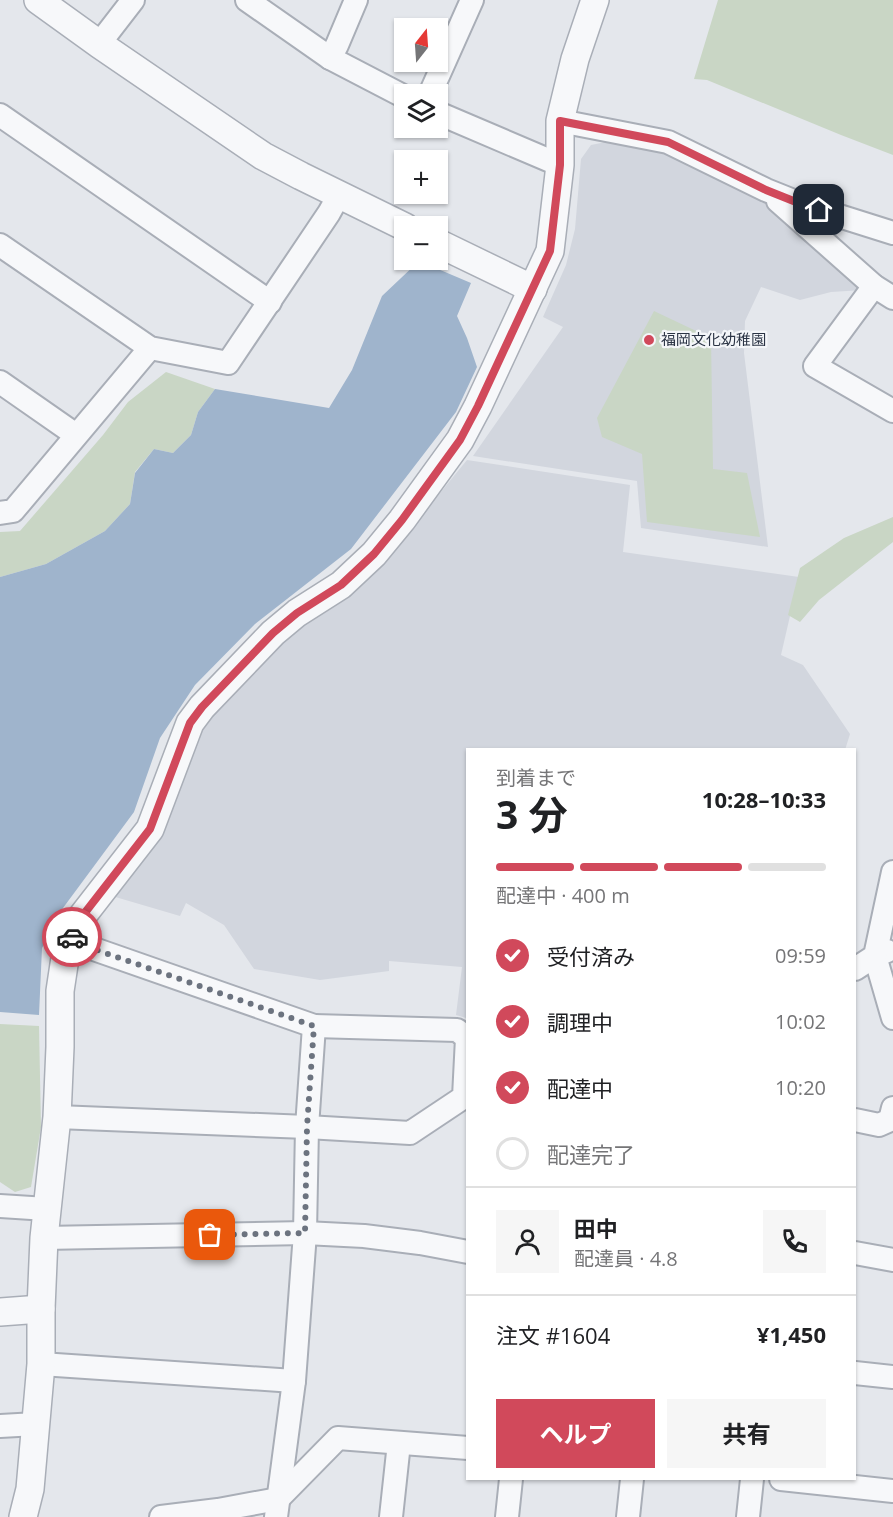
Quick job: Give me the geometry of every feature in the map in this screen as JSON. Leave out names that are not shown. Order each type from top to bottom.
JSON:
[{"type":"street","points":[[38,0],[263,156],[394,222]]},
{"type":"street","points":[[99,44],[133,0]]},
{"type":"street","points":[[247,0],[330,58],[394,91]]},
{"type":"street","points":[[330,58],[356,0]]},
{"type":"street","points":[[434,84],[472,0]]},
{"type":"street","points":[[23,1517],[30,1489],[41,1364],[44,1238],[57,1117],[60,991],[64,958],[80,919],[150,829],[190,723],[202,707],[273,633],[297,613],[341,585],[374,554],[402,520],[460,440],[550,251],[560,165],[560,121],[575,59],[595,0]]},
{"type":"street","points":[[0,115],[270,302]]},
{"type":"street","points":[[448,116],[560,165]]},
{"type":"street","points":[[560,121],[668,142],[766,190],[801,204],[893,233]]},
{"type":"street","points":[[766,190],[874,286],[893,298]]},
{"type":"street","points":[[0,245],[150,348],[228,363],[330,213],[339,195]]},
{"type":"street","points":[[448,248],[533,289]]},
{"type":"street","points":[[874,286],[815,366],[893,411]]},
{"type":"street","points":[[0,513],[13,511],[150,348]]},
{"type":"street","points":[[0,382],[76,435]]},
{"type":"street","points":[[893,872],[884,952],[893,1018]]},
{"type":"street","points":[[71,941],[314,1026],[457,1030],[466,1037]]},
{"type":"street","points":[[856,968],[884,952]]},
{"type":"street","points":[[277,1508],[294,1381],[305,1233],[307,1127],[314,1026]]},
{"type":"street","points":[[57,1117],[410,1133],[464,1097],[466,1058]]},
{"type":"street","points":[[856,1120],[879,1125],[890,1120],[893,1108]]},
{"type":"street","points":[[0,1206],[47,1209]]},
{"type":"street","points":[[44,1238],[305,1233],[420,1242],[466,1252]]},
{"type":"street","points":[[856,1253],[893,1260]]},
{"type":"street","points":[[0,1312],[41,1309]]},
{"type":"street","points":[[41,1364],[294,1381]]},
{"type":"street","points":[[856,1374],[893,1377]]},
{"type":"street","points":[[0,1426],[36,1424]]},
{"type":"street","points":[[161,1517],[218,1510],[277,1508],[338,1438],[466,1448]]},
{"type":"street","points":[[391,1517],[399,1443]]},
{"type":"street","points":[[507,1517],[512,1480]]},
{"type":"street","points":[[628,1517],[632,1480]]},
{"type":"street","points":[[748,1517],[752,1480]]},
{"type":"street","points":[[790,1480],[893,1491]]},
{"type":"shaded area","name":"福岡文化幼稚園","points":[[611,141],[662,151],[743,186],[858,276],[863,290],[831,292],[800,300],[761,287],[745,321],[744,353],[768,547],[641,528],[637,481],[473,456],[563,327],[543,317],[566,265],[575,229],[581,159],[591,145]]},
{"type":"shaded area","points":[[467,460],[630,485],[623,552],[799,577],[781,655],[803,665],[850,734],[846,748],[466,748],[466,1018],[456,1015],[462,967],[389,961],[389,971],[320,980],[254,969],[224,925],[186,903],[180,916],[112,896],[166,827],[206,717],[289,628],[417,521]]},
{"type":"green space","points":[[718,0],[893,0],[893,155],[707,80],[694,79]]},
{"type":"green space","points":[[654,311],[711,338],[713,469],[747,473],[760,537],[647,522],[642,454],[602,437],[597,418]]},
{"type":"green space","points":[[166,372],[215,389],[198,412],[191,435],[173,453],[154,449],[135,472],[130,504],[105,531],[46,564],[0,577],[0,532],[20,531],[103,435],[128,402]]},
{"type":"green space","points":[[893,517],[893,542],[819,600],[800,622],[788,615],[800,568],[844,538]]},
{"type":"green space","points":[[0,1024],[39,1026],[41,1127],[31,1187],[15,1192],[0,1182]]},
{"type":"water","points":[[409,270],[440,270],[471,283],[457,316],[477,367],[456,412],[351,549],[255,624],[195,685],[160,738],[134,812],[63,908],[42,948],[39,1015],[0,1012],[0,577],[46,564],[105,531],[130,504],[135,473],[154,449],[173,453],[191,435],[198,412],[215,389],[329,408],[352,370],[382,296]]},
{"type":"way so far","points":[[72,937],[71,941],[314,1026],[307,1127],[305,1233],[210,1235]]},
{"type":"place","name":"福岡文化幼稚園","points":[[649,340]]},
{"type":"route","points":[[72,937],[80,919],[150,829],[190,723],[202,707],[273,633],[297,613],[341,585],[374,554],[402,520],[460,440],[550,251],[560,165],[560,121],[668,142],[766,190],[819,210]]}]
